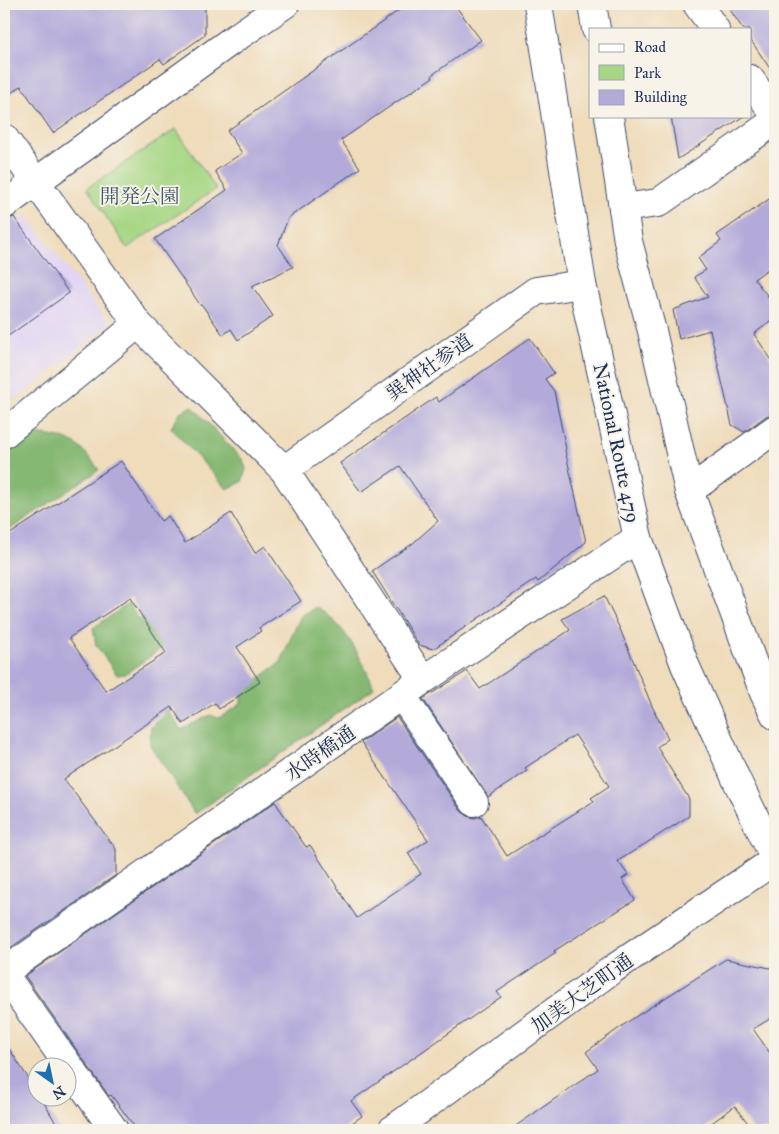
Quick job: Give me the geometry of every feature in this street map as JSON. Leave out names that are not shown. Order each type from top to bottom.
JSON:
[{"type":"main road","points":[[4,205],[285,4]]},
{"type":"main road","name":"National Route 479","points":[[538,4],[582,284],[638,538],[685,665],[737,781],[775,859]]},
{"type":"main road","points":[[592,4],[596,28]]},
{"type":"main road","points":[[697,4],[714,28]]},
{"type":"main road","points":[[752,82],[775,114]]},
{"type":"main road","points":[[609,118],[628,241],[652,331],[689,491],[764,693],[775,715]]},
{"type":"main road","points":[[623,208],[658,202],[775,121]]},
{"type":"main road","points":[[4,138],[138,324],[284,470],[413,688],[474,802]]},
{"type":"main road","name":"巽神社参道","points":[[284,470],[536,291],[582,284]]},
{"type":"main road","points":[[4,434],[138,324]]},
{"type":"main road","points":[[689,491],[775,429]]},
{"type":"main road","name":"水時橋通","points":[[4,973],[413,688],[638,538]]},
{"type":"main road","name":"加美大芝町通","points":[[392,1130],[613,969],[775,859]]},
{"type":"main road","points":[[4,973],[114,1130]]},
{"type":"shaded area","points":[[26,215],[110,324],[4,409],[4,231]]},
{"type":"green space","name":"開発公園","points":[[176,129],[216,189],[127,248],[87,188]]},
{"type":"green space","points":[[192,406],[243,460],[246,469],[242,482],[227,489],[171,428],[180,412]]},
{"type":"green space","points":[[33,434],[56,437],[72,442],[84,452],[99,470],[9,530],[4,522],[4,457]]},
{"type":"green space","points":[[128,604],[139,619],[155,612],[171,642],[125,674],[117,675],[96,645],[93,628]]},
{"type":"green space","points":[[316,607],[336,623],[344,633],[358,653],[374,688],[195,814],[150,745],[151,727],[168,710],[181,730],[210,715],[219,718],[241,704],[241,692],[281,662],[301,616]]},
{"type":"building","points":[[4,4],[205,4],[205,35],[164,64],[160,59],[53,133],[21,86],[4,98]]},
{"type":"building","points":[[408,4],[454,4],[481,40],[432,75],[433,77],[341,140],[360,168],[288,218],[278,245],[293,267],[252,286],[273,316],[238,340],[231,329],[223,335],[155,239],[227,190],[215,171],[242,153],[227,131]]},
{"type":"building","points":[[726,4],[775,4],[775,76],[752,42],[752,28],[742,28]]},
{"type":"building","points":[[671,118],[741,118],[678,159]]},
{"type":"building","points":[[775,195],[775,264],[754,279],[775,305],[775,317],[754,334],[775,365],[775,414],[766,416],[744,432],[732,425],[710,330],[679,339],[673,310],[708,297],[694,277],[706,270],[698,258],[721,241],[717,235]]},
{"type":"building","points":[[14,217],[69,293],[4,339],[4,220]]},
{"type":"building","points":[[530,338],[554,373],[545,379],[554,391],[586,542],[538,582],[536,579],[433,649],[419,645],[372,571],[412,544],[438,521],[400,466],[361,492],[340,463],[436,397],[439,402]]},
{"type":"building","points":[[121,461],[161,521],[168,516],[185,543],[231,513],[255,553],[265,546],[301,601],[259,628],[261,631],[237,647],[260,682],[219,709],[215,703],[183,724],[172,707],[64,779],[116,849],[116,875],[6,951],[4,948],[4,538]],"holes":[[[130,598],[166,653],[106,691],[69,638]]]},
{"type":"building","points":[[604,596],[668,739],[657,747],[689,799],[689,816],[618,861],[628,875],[622,879],[635,900],[554,951],[556,953],[497,992],[501,997],[351,1101],[362,1116],[342,1130],[137,1130],[111,1095],[109,1096],[25,976],[275,802],[306,847],[310,845],[357,918],[421,874],[408,853],[428,840],[361,742],[397,717],[461,811],[475,818],[481,816],[507,856],[594,801],[591,798],[609,786],[575,735],[525,768],[527,771],[488,797],[423,699],[467,671],[480,689],[570,630],[562,619]]},
{"type":"building","points":[[726,959],[775,969],[775,1016],[753,1029],[775,1060],[775,1130],[753,1130],[735,1106],[702,1130],[510,1130],[598,1069],[586,1052],[632,1019]]},
{"type":"building","points":[[4,1041],[28,1078],[28,1106],[46,1106],[60,1130],[4,1130]]}]
